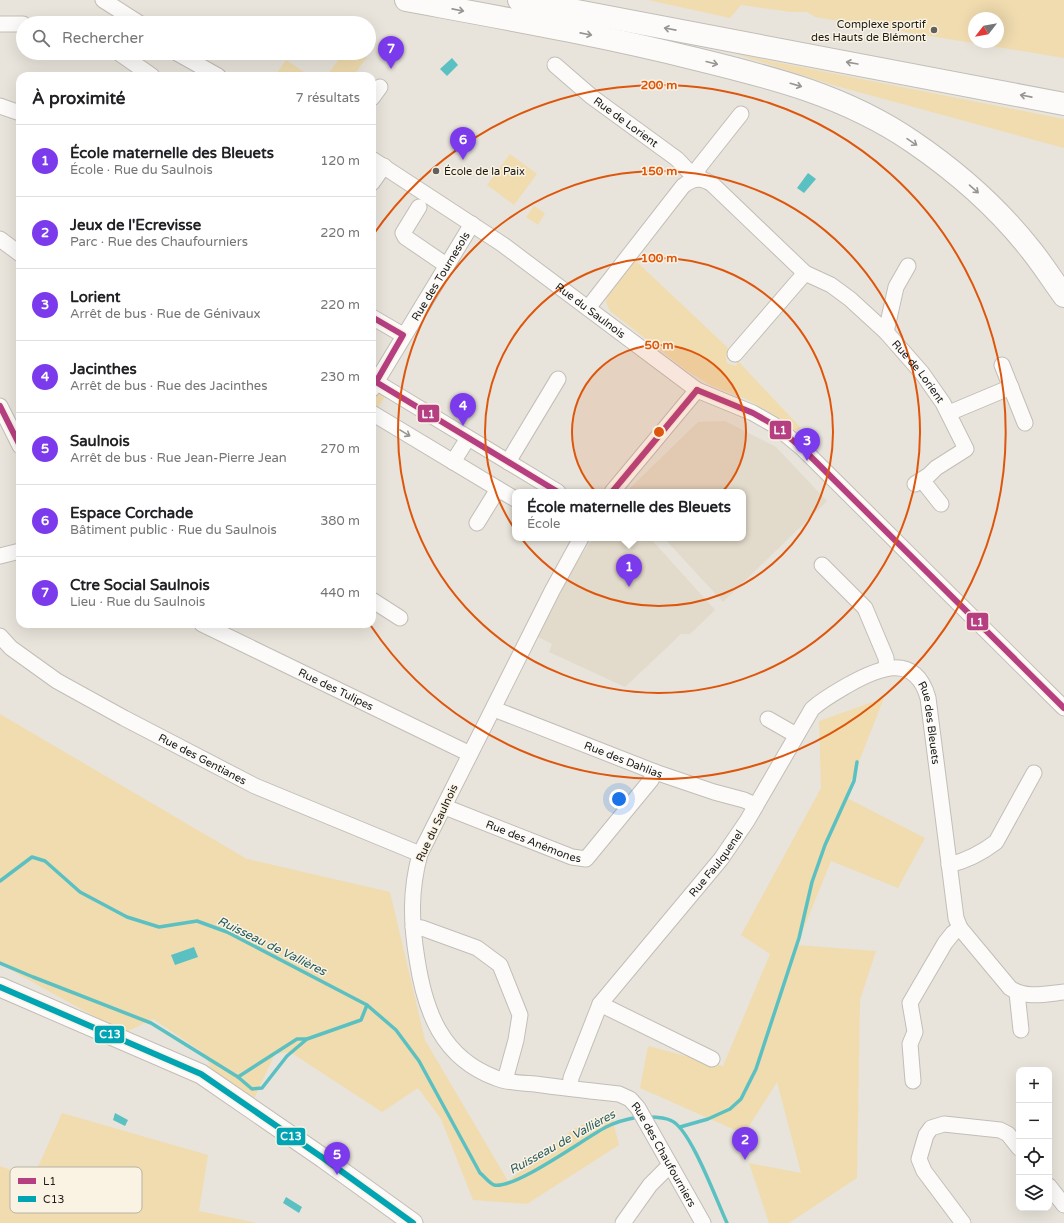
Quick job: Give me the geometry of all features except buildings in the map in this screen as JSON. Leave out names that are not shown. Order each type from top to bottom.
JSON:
[{"type":"highway","points":[[406,0],[643,46],[758,74],[806,88],[837,100],[911,141],[944,164],[977,192],[1031,250],[1064,296]]},
{"type":"highway","points":[[519,0],[1064,104]]},
{"type":"main road","points":[[0,987],[201,1074],[323,1158],[413,1223]]},
{"type":"street","points":[[104,0],[128,16]]},
{"type":"street","points":[[0,24],[16,24]]},
{"type":"street","points":[[129,60],[146,72]]},
{"type":"street","points":[[189,60],[211,72]]},
{"type":"street","name":"Rue de Lorient","points":[[555,65],[592,97],[677,159],[696,179],[704,179],[712,184],[805,272],[831,285],[850,298],[886,332],[922,373],[949,412],[966,449],[936,468],[918,482],[941,504]]},
{"type":"street","points":[[0,106],[16,112]]},
{"type":"street","points":[[588,308],[683,186],[689,181],[696,179],[699,167],[741,114]]},
{"type":"street","name":"Rue du Saulnois","points":[[378,163],[502,244],[697,390],[753,413],[774,425],[802,448],[1064,708]]},
{"type":"street","points":[[419,207],[403,233],[405,237],[446,265]]},
{"type":"street","name":"Rue des Tournesols","points":[[376,383],[472,224]]},
{"type":"street","points":[[0,239],[16,251]]},
{"type":"street","name":"Rue de Lorient","points":[[886,332],[896,287],[908,266]]},
{"type":"street","points":[[735,354],[805,272]]},
{"type":"street","points":[[376,319],[404,335]]},
{"type":"street","points":[[1002,366],[1025,423]]},
{"type":"street","points":[[508,462],[558,380]]},
{"type":"street","name":"Rue de Lorient","points":[[949,412],[1011,386]]},
{"type":"street","points":[[376,387],[468,438],[553,489]]},
{"type":"street","points":[[614,489],[697,390]]},
{"type":"street","points":[[0,406],[16,439]]},
{"type":"street","points":[[376,415],[512,497]]},
{"type":"street","points":[[0,431],[16,444]]},
{"type":"street","points":[[453,462],[468,438]]},
{"type":"street","points":[[477,523],[498,489]]},
{"type":"street","name":"Rue du Saulnois","points":[[570,1088],[505,1080],[473,1066],[454,1049],[442,1035],[428,1009],[424,997],[413,927],[412,894],[420,854],[494,709],[548,598],[578,541]]},
{"type":"street","points":[[0,556],[16,552]]},
{"type":"street","points":[[822,565],[865,608],[886,658],[887,668]]},
{"type":"street","points":[[376,603],[400,618]]},
{"type":"street","name":"Rue des Tulipes","points":[[210,628],[470,754]]},
{"type":"street","name":"Rue des Gentianes","points":[[0,636],[11,648],[57,681],[111,711],[255,786],[420,854]]},
{"type":"street","name":"Rue des Bleuets","points":[[812,709],[821,700],[870,673],[887,668],[902,669],[912,674],[925,687],[928,698],[956,918],[960,928],[1010,988],[1017,993]]},
{"type":"street","name":"Rue des Dahlias","points":[[494,709],[656,772],[714,792],[744,800],[755,805]]},
{"type":"street","name":"Rue Faulquenel","points":[[570,1088],[571,1078],[600,1004],[721,860],[812,709]]},
{"type":"street","points":[[768,719],[796,735]]},
{"type":"street","name":"Rue des Anémones","points":[[445,807],[580,860],[586,859],[652,780],[656,772]]},
{"type":"street","points":[[949,865],[963,860],[996,842],[1034,773]]},
{"type":"street","points":[[413,927],[422,928],[477,948],[500,965],[520,1015],[516,1040],[505,1080]]},
{"type":"street","points":[[913,1081],[910,1044],[915,1032],[910,1003],[945,943],[953,933],[960,928]]},
{"type":"street","points":[[1022,1030],[1017,993],[1026,995],[1064,992]]},
{"type":"street","points":[[600,1004],[712,1059]]},
{"type":"street","name":"Rue des Chaufourniers","points":[[570,1088],[619,1094],[630,1099],[638,1108],[703,1223]]},
{"type":"street","points":[[963,1223],[930,1182],[919,1159],[926,1134],[931,1128],[944,1124],[1000,1130],[1008,1134],[1016,1144]]},
{"type":"street","points":[[623,1223],[650,1185],[670,1165]]},
{"type":"street","points":[[1052,1190],[1064,1206]]},
{"type":"shaded area","name":"Complexe sportif des Hauts de Blémont","points":[[648,0],[1064,0],[1064,58],[1003,48],[1004,12],[968,12],[968,42],[815,17],[807,12],[791,12],[741,5],[730,18]]},
{"type":"shaded area","points":[[736,54],[1064,119],[1064,148],[836,86]]},
{"type":"shaded area","points":[[286,60],[304,72],[278,72]]},
{"type":"shaded area","points":[[339,60],[365,60],[356,72],[329,72]]},
{"type":"shaded area","points":[[510,154],[537,174],[514,205],[487,185]]},
{"type":"shaded area","points":[[534,206],[545,213],[538,225],[526,217]]},
{"type":"shaded area","points":[[636,258],[637,262],[728,348],[727,363],[736,366],[738,361],[801,428],[795,431],[778,417],[746,399],[712,386],[687,371],[610,311],[606,302],[607,297]]},
{"type":"shaded area","points":[[379,393],[386,395],[377,409],[376,407],[376,394]]},
{"type":"shaded area","points":[[725,421],[776,447],[827,501],[723,602],[667,541],[746,541],[746,489],[630,489],[698,422]]},
{"type":"shaded area","points":[[591,541],[653,541],[715,610],[690,634],[681,634],[625,687],[549,652],[552,644],[538,637],[575,565]]},
{"type":"shaded area","points":[[884,698],[845,797],[925,838],[898,888],[831,861],[797,945],[876,951],[860,1000],[857,1178],[789,1223],[769,1223],[749,1163],[801,1173],[777,1082],[744,1134],[640,1088],[648,1046],[723,1066],[770,954],[741,935],[821,788],[819,721]]},
{"type":"shaded area","points":[[0,714],[247,859],[390,892],[425,1040],[508,1181],[575,1128],[611,1113],[619,1145],[527,1204],[473,1200],[441,1119],[418,1088],[382,1112],[290,1052],[275,1054],[253,1101],[213,1074],[205,1054],[153,1019],[124,1033],[0,964]]},
{"type":"shaded area","points":[[62,1113],[208,1155],[199,1211],[257,1223],[0,1223],[0,1166],[10,1170],[10,1213],[142,1213],[142,1167],[38,1167]]},
{"type":"water","points":[[452,58],[458,65],[447,76],[440,69]]},
{"type":"water","points":[[808,173],[816,179],[804,193],[797,188]]},
{"type":"water","points":[[194,947],[198,957],[175,965],[171,955]]},
{"type":"water","points":[[115,1113],[128,1120],[125,1126],[113,1120]]},
{"type":"water","points":[[286,1197],[302,1207],[299,1213],[283,1203]]},
{"type":"waterway","points":[[680,1127],[708,1119],[730,1109],[741,1099],[756,1069],[799,938],[812,882],[825,845],[854,781],[857,762]]},
{"type":"waterway","name":"Ruisseau de Vallières","points":[[0,881],[32,857],[45,861],[80,892],[127,917],[159,927],[197,921],[227,932],[367,1005],[396,1030],[419,1061],[480,1173],[494,1185],[517,1180],[550,1162],[606,1127],[638,1117]]},
{"type":"waterway","name":"Ruisseau de Vallières","points":[[0,963],[151,1023],[238,1077],[252,1089],[262,1088],[287,1056],[307,1039],[361,1020],[367,1005]]},
{"type":"waterway","name":"Ruisseau de Vallières","points":[[238,1077],[297,1039],[307,1039]]},
{"type":"waterway","name":"Ruisseau de Vallières","points":[[648,1117],[666,1119],[672,1121],[679,1127],[695,1152],[727,1223]]},
{"type":"transit line","name":"L1","points":[[376,319],[403,335],[376,382]]},
{"type":"transit line","name":"L1","points":[[376,382],[553,489]]},
{"type":"transit line","name":"L1","points":[[697,390],[753,413],[774,425],[802,448],[1064,708]]},
{"type":"transit line","name":"L1","points":[[614,489],[697,390]]},
{"type":"transit line","name":"L1","points":[[0,406],[16,438]]},
{"type":"transit line","name":"C13","points":[[0,987],[201,1074],[323,1158],[413,1223]]},
{"type":"place","name":"Complexe sportif des Hauts de Blémont","points":[[934,30]]},
{"type":"place","name":"Ctre Social Saulnois","points":[[391,69]]},
{"type":"place","name":"Espace Corchade","points":[[463,160]]},
{"type":"place","name":"École de la Paix","points":[[436,171]]},
{"type":"place","name":"Jacinthes","points":[[463,426]]},
{"type":"place","name":"Lorient","points":[[807,461]]},
{"type":"place","name":"École maternelle des Bleuets","points":[[629,587]]},
{"type":"place","name":"Jeux de l'Ecrevisse","points":[[745,1160]]},
{"type":"place","name":"Saulnois","points":[[337,1175]]}]
